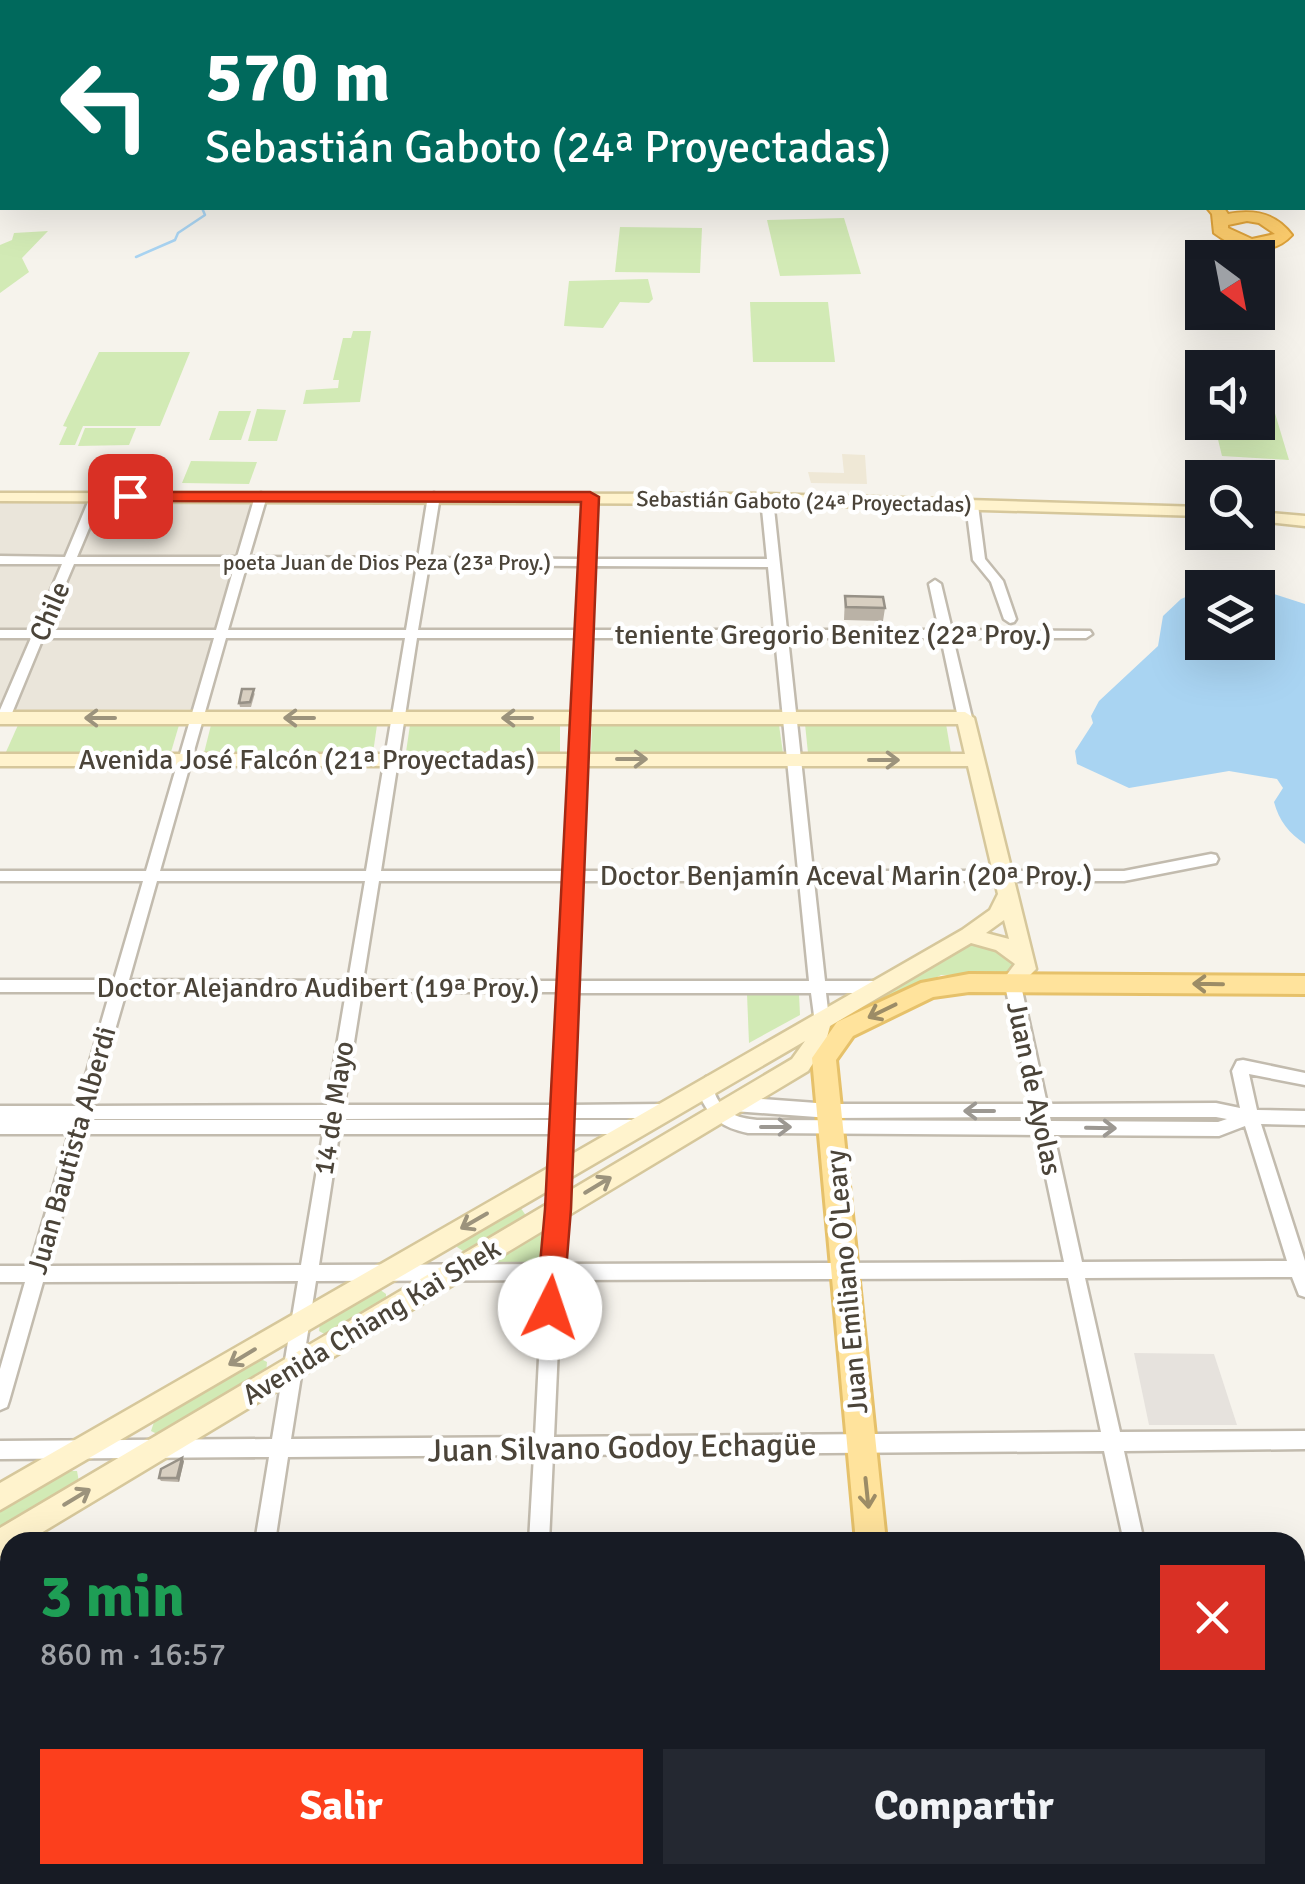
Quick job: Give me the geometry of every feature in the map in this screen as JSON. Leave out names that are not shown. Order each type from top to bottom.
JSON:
[{"type":"highway","points":[[1280,230],[1268,244],[1238,242],[1223,235],[1219,226],[1222,212],[1253,217],[1280,230],[1305,231]]},
{"type":"main road","points":[[1020,970],[1054,982],[1305,985]]},
{"type":"main road","name":"Avenida Chiang Kai Shek","points":[[833,1024],[942,986],[1020,970]]},
{"type":"main road","name":"Juan Emiliano O'Leary","points":[[833,1024],[824,1058],[871,1532]]},
{"type":"street","points":[[0,494],[261,496]]},
{"type":"street","name":"Chile","points":[[1,720],[70,560],[93,495]]},
{"type":"street","name":"Sebastián Gaboto (24ª Proyectadas)","points":[[261,496],[767,499],[1185,511]]},
{"type":"street","name":"Juan Bautista Alberdi","points":[[0,1401],[261,496]]},
{"type":"street","name":"14 de Mayo","points":[[267,1532],[434,496]]},
{"type":"street","points":[[540,1532],[590,497]]},
{"type":"street","name":"Juan Emiliano O'Leary","points":[[767,499],[818,986],[833,1024]]},
{"type":"street","points":[[972,504],[979,560],[998,581],[1010,618]]},
{"type":"street","points":[[1275,518],[1305,521]]},
{"type":"street","name":"poeta Juan de Dios Peza (23ª Proy.)","points":[[0,560],[774,563]]},
{"type":"street","name":"Juan de Ayolas","points":[[935,584],[1007,896],[1042,1119],[1132,1532]]},
{"type":"street","name":"teniente Gregorio Benitez (22ª Proy.)","points":[[0,634],[1086,634]]},
{"type":"street","name":"Avenida José Falcón (21ª Proyectadas)","points":[[1,720],[965,718]]},
{"type":"street","name":"Avenida José Falcón (21ª Proyectadas)","points":[[0,760],[973,760]]},
{"type":"street","name":"Doctor Benjamín Aceval Marin (20ª Proy.)","points":[[0,876],[1124,876],[1211,859]]},
{"type":"street","name":"Avenida Chiang Kai Shek","points":[[18,1532],[800,1065],[833,1024],[875,987],[969,935],[996,915],[1007,896]]},
{"type":"street","points":[[969,935],[1003,945],[1020,970]]},
{"type":"street","name":"Doctor Alejandro Audibert (19ª Proy.)","points":[[0,986],[875,987]]},
{"type":"street","name":"Avenida Chiang Kai Shek","points":[[0,1497],[712,1082],[833,1024]]},
{"type":"street","points":[[1305,1078],[1243,1066],[1240,1071],[1305,1289]]},
{"type":"street","points":[[712,1082],[707,1094],[740,1126],[831,1119],[1042,1119],[1220,1129],[1251,1117],[1305,1118]]},
{"type":"street","points":[[0,1127],[80,1120],[561,1120],[663,1111]]},
{"type":"street","points":[[0,1113],[80,1120]]},
{"type":"street","points":[[561,1120],[635,1127]]},
{"type":"street","points":[[0,1274],[1302,1269]]},
{"type":"street","name":"Juan Silvano Godoy Echagüe","points":[[0,1450],[1305,1440]]},
{"type":"shaded area","points":[[842,454],[865,455],[867,484],[811,483],[808,472],[844,473]]},
{"type":"shaded area","points":[[0,499],[253,499],[194,709],[0,711]]},
{"type":"shaded area","points":[[1134,1353],[1214,1354],[1237,1425],[1149,1425]]},
{"type":"green space","points":[[844,218],[861,274],[780,276],[767,220]]},
{"type":"green space","points":[[620,227],[702,228],[700,273],[615,272]]},
{"type":"green space","points":[[48,231],[22,258],[29,272],[0,293],[0,245],[12,240],[14,233]]},
{"type":"green space","points":[[648,279],[653,299],[649,303],[620,302],[603,328],[564,326],[569,281]]},
{"type":"green space","points":[[750,302],[828,302],[835,362],[753,362]]},
{"type":"green space","points":[[353,331],[371,331],[360,402],[303,404],[306,390],[338,388],[339,380],[333,380],[343,338],[351,338]]},
{"type":"green space","points":[[99,352],[190,352],[160,426],[83,426],[75,445],[59,445],[67,427],[63,426]]},
{"type":"green space","points":[[257,409],[286,410],[277,441],[248,441]]},
{"type":"green space","points":[[219,411],[251,411],[241,440],[209,440]]},
{"type":"green space","points":[[1275,413],[1289,460],[1222,456],[1218,440],[1275,440]]},
{"type":"green space","points":[[85,428],[136,428],[129,445],[78,446]]},
{"type":"green space","points":[[191,461],[257,462],[249,484],[182,483]]},
{"type":"green space","points":[[560,724],[560,753],[406,752],[410,725]]},
{"type":"green space","points":[[805,724],[946,724],[951,753],[808,753]]},
{"type":"green space","points":[[18,725],[179,725],[171,752],[6,752]]},
{"type":"green space","points":[[211,725],[377,725],[373,753],[204,753]]},
{"type":"green space","points":[[592,725],[779,725],[783,753],[591,753]]},
{"type":"green space","points":[[973,938],[995,945],[1015,961],[1018,974],[941,975],[837,1030],[835,1022]]},
{"type":"green space","points":[[747,994],[799,994],[800,1015],[749,1043]]},
{"type":"green space","points":[[520,1207],[527,1217],[466,1253],[457,1247],[458,1242]]},
{"type":"green space","points":[[543,1230],[541,1265],[487,1265],[486,1263]]},
{"type":"green space","points":[[379,1289],[386,1294],[386,1300],[328,1336],[319,1331],[320,1322]]},
{"type":"green space","points":[[261,1359],[267,1362],[266,1373],[159,1435],[151,1431],[155,1419]]},
{"type":"green space","points":[[66,1471],[77,1471],[79,1482],[0,1531],[0,1510]]},
{"type":"water","points":[[1275,594],[1305,604],[1305,844],[1289,831],[1279,815],[1274,802],[1283,788],[1277,779],[1229,771],[1129,788],[1077,764],[1075,751],[1093,723],[1091,716],[1099,701],[1158,646],[1163,616],[1185,597],[1185,660],[1275,660]]},
{"type":"building","points":[[845,596],[883,597],[885,608],[846,607]]},
{"type":"building","points":[[242,689],[254,689],[250,702],[239,703]]},
{"type":"building","points":[[182,1458],[177,1478],[159,1478],[161,1469]]},
{"type":"waterway","points":[[136,257],[175,240],[178,233],[205,215],[203,210]]},
{"type":"route","points":[[130,496],[590,497],[558,1209],[550,1308]]}]
